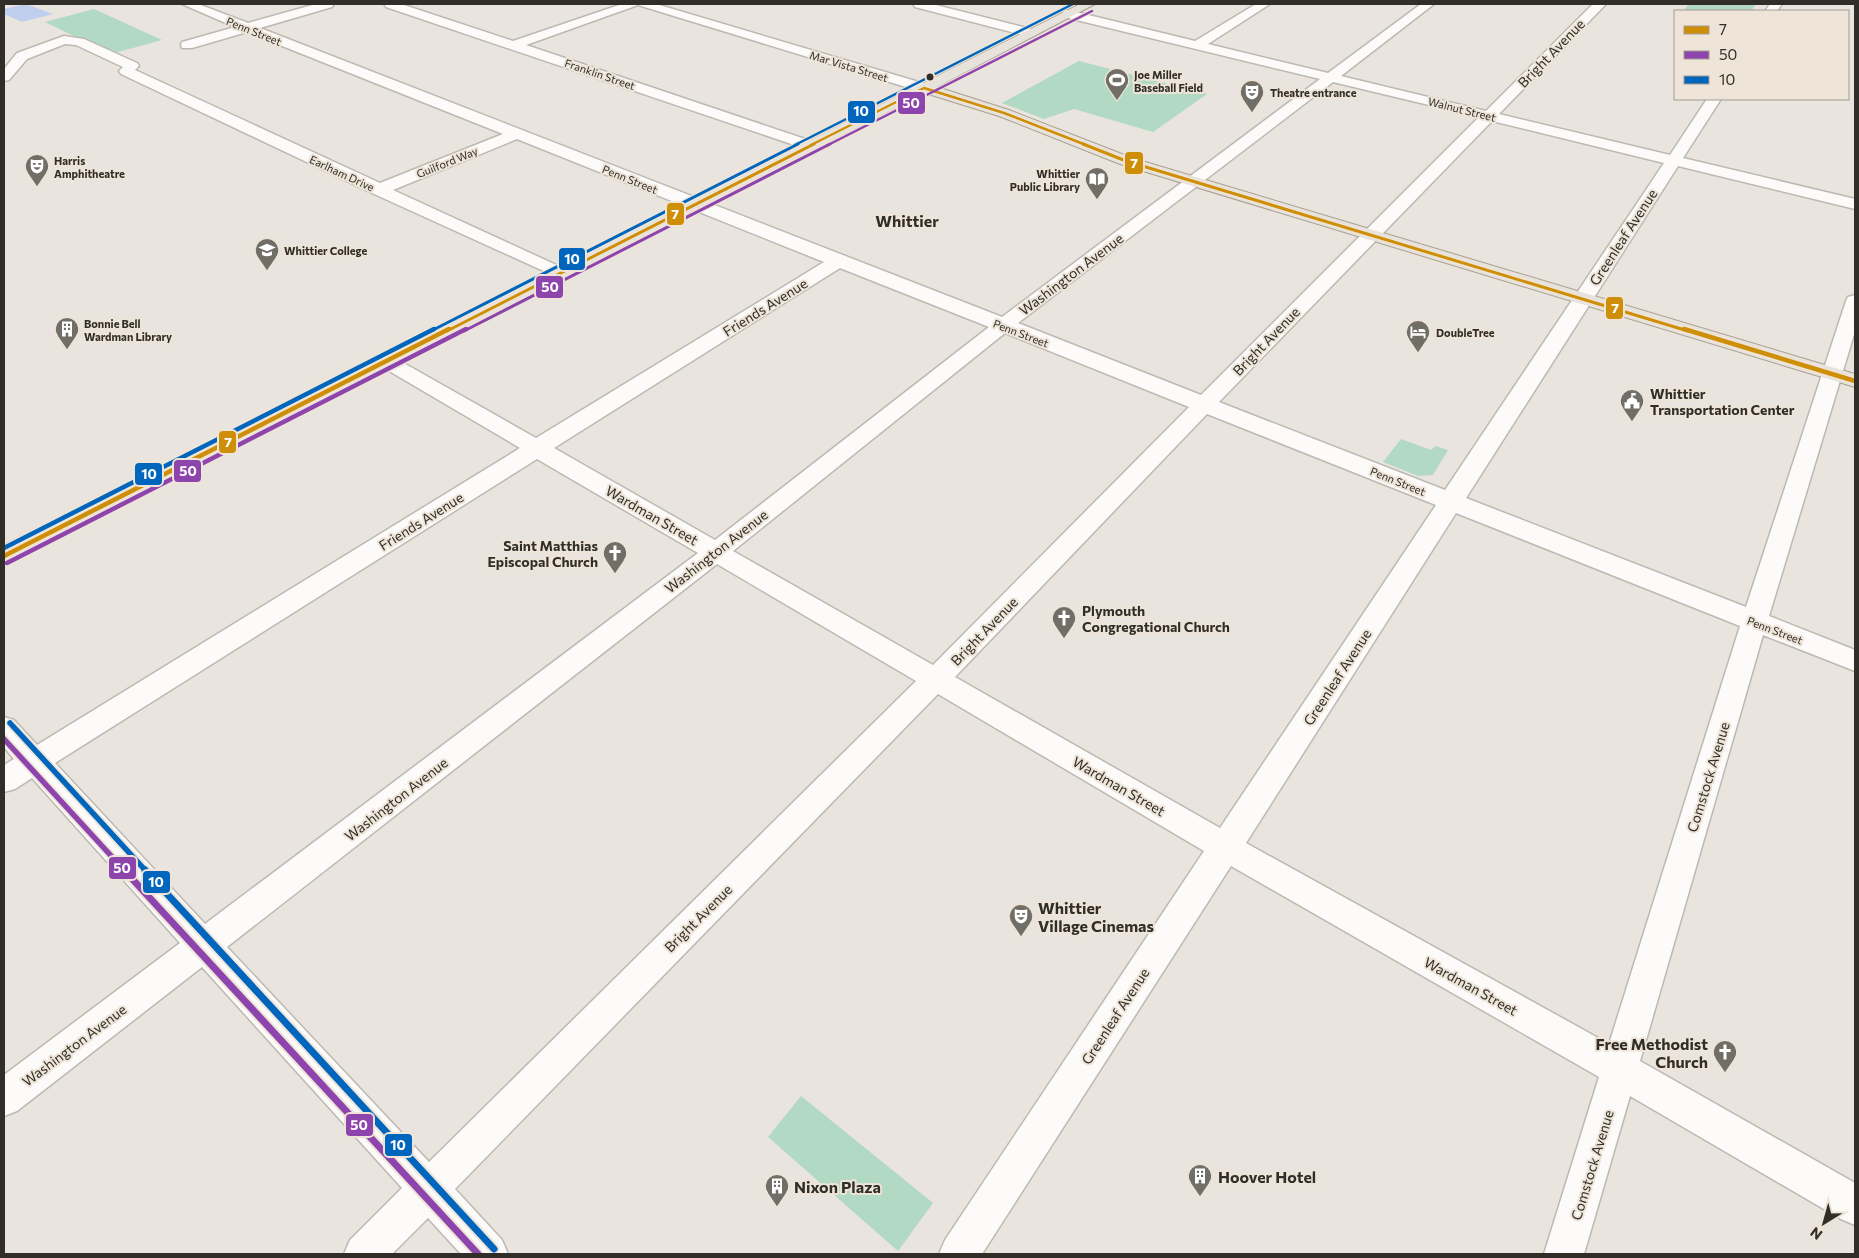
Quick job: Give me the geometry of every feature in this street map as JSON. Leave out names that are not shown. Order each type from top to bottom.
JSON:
[{"type":"main road","points":[[4,556],[1089,4]]},
{"type":"main road","name":"Mar Vista Street","points":[[924,88],[998,111],[1095,150],[1193,182],[1844,378]]},
{"type":"street","name":"Penn Street","points":[[188,4],[1855,661]]},
{"type":"street","points":[[294,4],[309,9]]},
{"type":"street","points":[[187,45],[328,4]]},
{"type":"street","name":"Franklin Street","points":[[390,4],[809,145]]},
{"type":"street","points":[[515,45],[632,4]]},
{"type":"street","name":"Mar Vista Street","points":[[644,4],[924,88]]},
{"type":"street","points":[[919,4],[1032,33]]},
{"type":"street","points":[[1197,45],[1264,4]]},
{"type":"street","name":"Washington Avenue","points":[[4,1098],[716,552],[870,427],[1428,4]]},
{"type":"street","name":"Bright Avenue","points":[[364,1254],[936,679],[1369,236],[1600,4]]},
{"type":"street","name":"Walnut Street","points":[[1068,14],[1855,204]]},
{"type":"street","name":"Earlham Drive","points":[[4,77],[22,56],[64,40],[80,42],[132,66],[126,71],[559,273]]},
{"type":"street","name":"Greenleaf Avenue","points":[[959,1254],[1713,100]]},
{"type":"street","name":"Guilford Way","points":[[378,190],[516,134]]},
{"type":"street","name":"Friends Avenue","points":[[4,780],[838,261]]},
{"type":"street","name":"Comstock Avenue","points":[[1564,1254],[1621,1070],[1754,622],[1844,378],[1855,301]]},
{"type":"street","name":"Wardman Street","points":[[386,361],[1225,848],[1621,1070],[1855,1205]]},
{"type":"street","points":[[4,728],[488,1254]]},
{"type":"green space","points":[[1689,4],[1756,4],[1752,10],[1684,10]]},
{"type":"green space","points":[[94,9],[162,40],[111,54],[45,22]]},
{"type":"green space","points":[[1079,61],[1207,94],[1153,132],[1074,109],[1044,119],[1002,103]]},
{"type":"green space","points":[[1401,439],[1431,450],[1436,446],[1448,450],[1433,475],[1418,476],[1383,462]]},
{"type":"green space","points":[[801,1096],[933,1203],[898,1251],[768,1137]]},
{"type":"water","points":[[26,4],[53,14],[22,22],[4,14],[4,9]]},
{"type":"transit line","name":"10","points":[[4,548],[1073,4]]},
{"type":"transit line","name":"50","points":[[7,563],[1092,11]]},
{"type":"transit line","name":"7","points":[[4,556],[924,88],[1004,113],[1126,161],[1855,381]]},
{"type":"transit line","name":"10","points":[[10,723],[494,1249]]},
{"type":"transit line","name":"50","points":[[4,739],[478,1254]]},
{"type":"place","name":"Joe Miller Baseball Field","points":[[1117,101]]},
{"type":"place","name":"Theatre entrance","points":[[1252,113]]},
{"type":"place","name":"Harris Amphitheatre","points":[[37,187]]},
{"type":"place","name":"Whittier Public Library","points":[[1097,200]]},
{"type":"place","name":"Whittier College","points":[[267,271]]},
{"type":"place","name":"Bonnie Bell Wardman Library","points":[[67,350]]},
{"type":"place","name":"DoubleTree","points":[[1418,353]]},
{"type":"place","name":"Whittier Transportation Center","points":[[1632,422]]},
{"type":"place","name":"Saint Matthias Episcopal Church","points":[[615,574]]},
{"type":"place","name":"Plymouth Congregational Church","points":[[1064,639]]},
{"type":"place","name":"Whittier Village Cinemas","points":[[1021,937]]},
{"type":"place","name":"Free Methodist Church","points":[[1725,1073]]},
{"type":"place","name":"Hoover Hotel","points":[[1200,1197]]},
{"type":"place","name":"Nixon Plaza","points":[[777,1207]]},
{"type":"district","name":"Whittier","points":[[907,220]]}]
